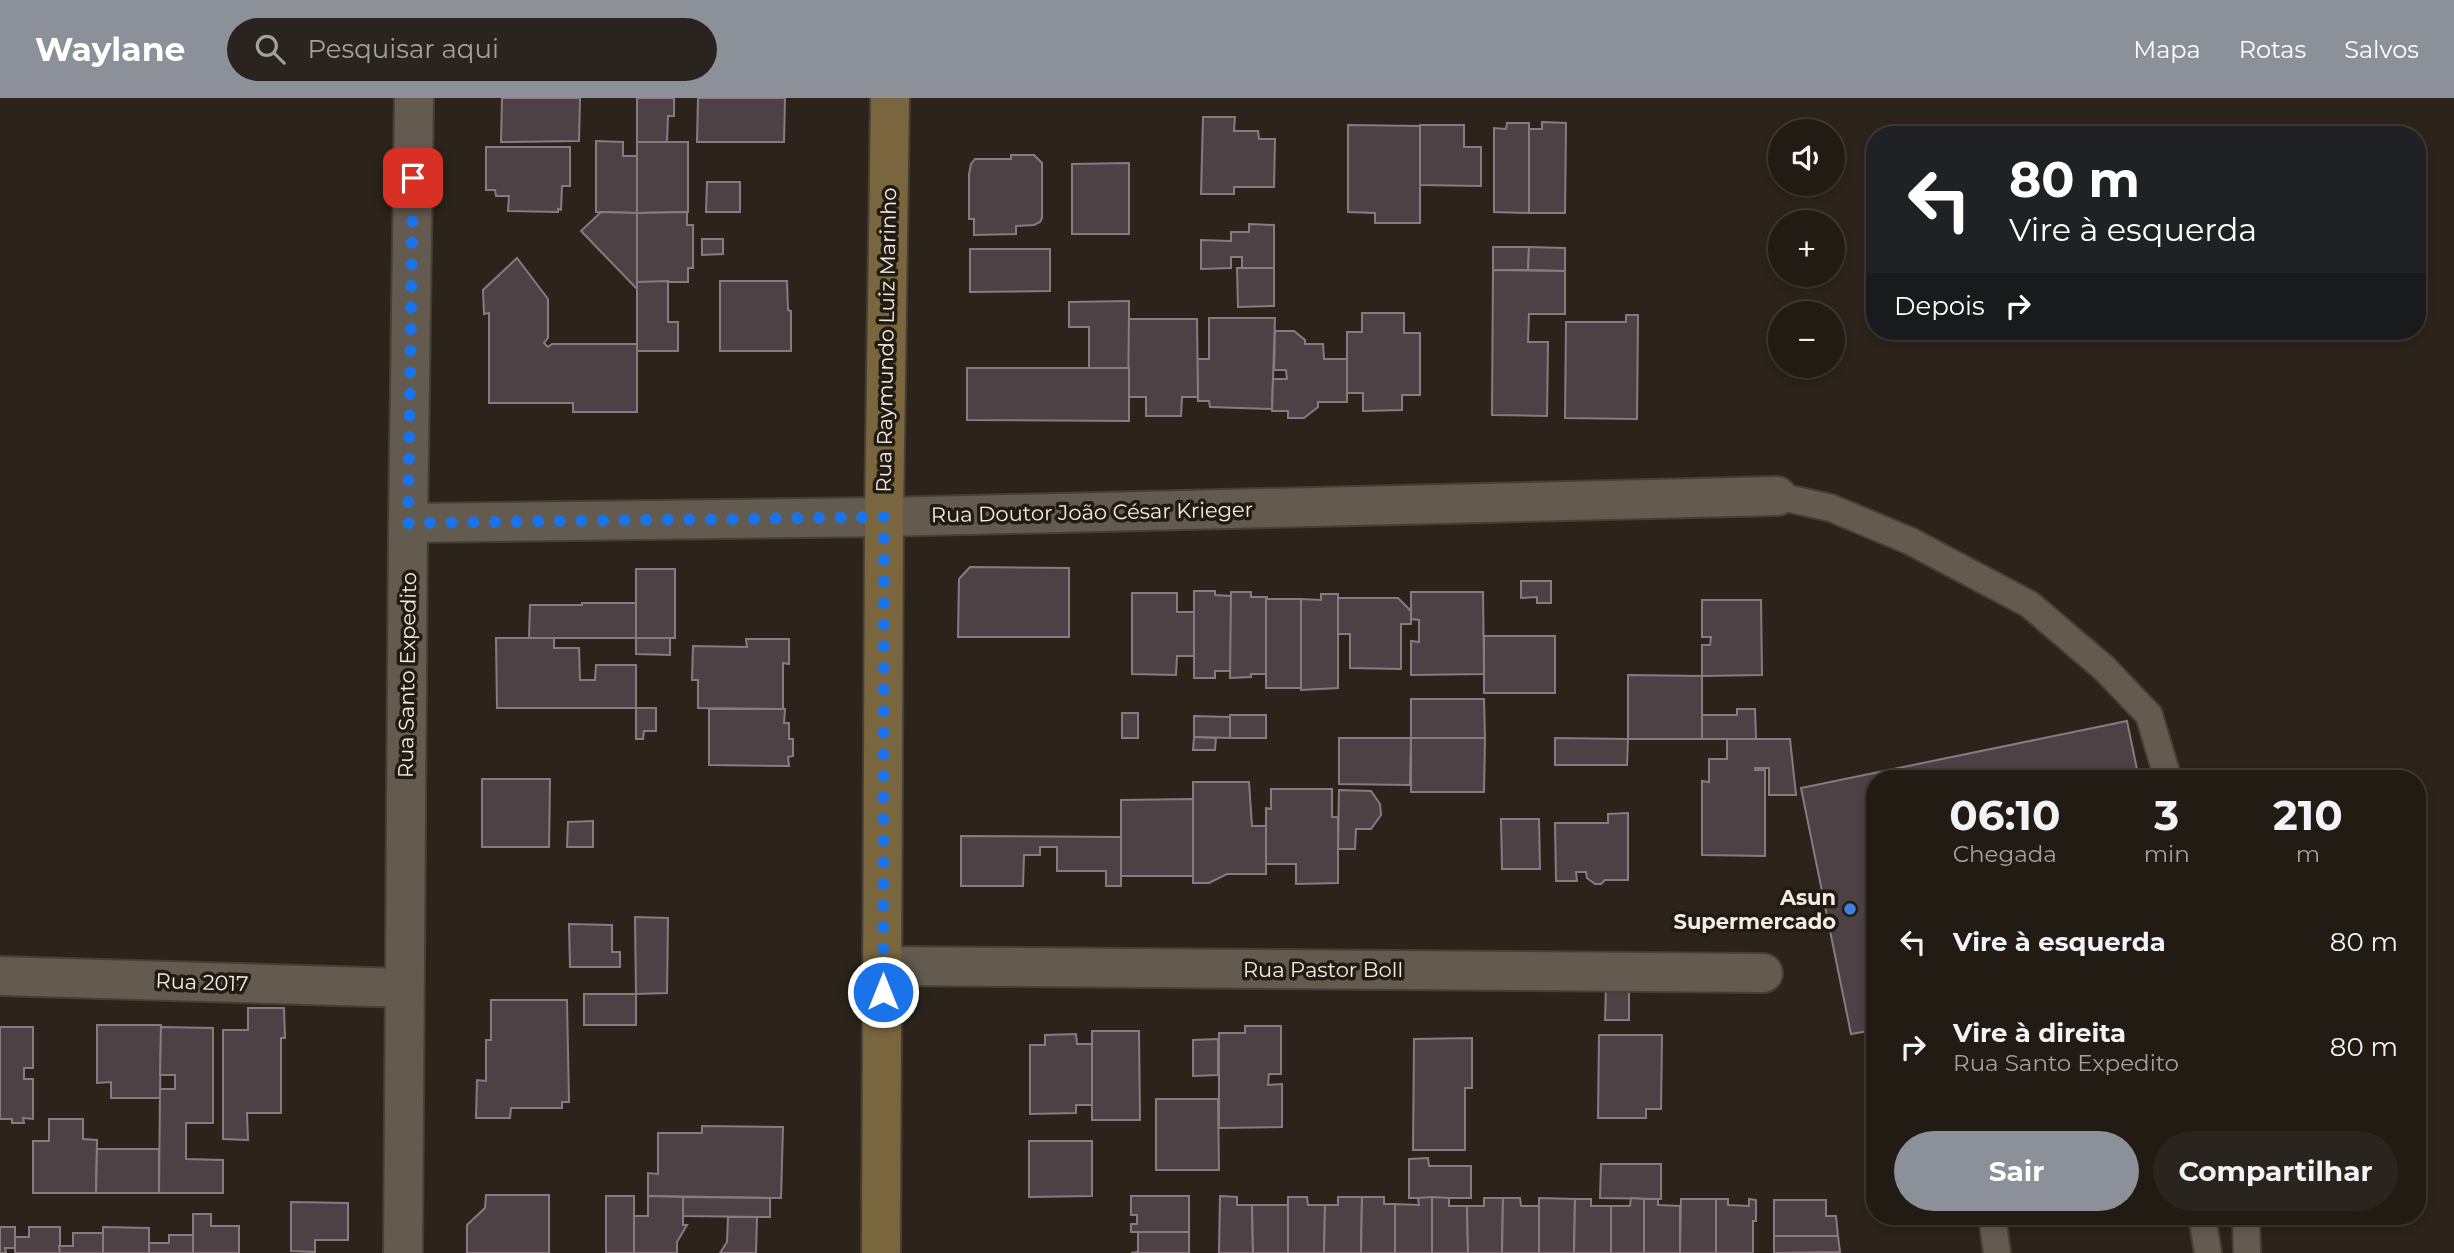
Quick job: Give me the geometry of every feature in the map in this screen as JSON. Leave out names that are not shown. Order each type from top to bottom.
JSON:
[{"type":"street","name":"Rua Santo Expedito","points":[[403,1253],[414,98]]},
{"type":"street","name":"Rua Raymundo Luiz Marinho","points":[[881,1253],[884,517],[890,98]]},
{"type":"street","name":"Rua Doutor João César Krieger","points":[[408,523],[884,517],[1777,496]]},
{"type":"street","name":"Rua Pastor Boll","points":[[883,966],[1763,972]]},
{"type":"street","name":"Rua 2017","points":[[0,976],[404,988]]},
{"type":"lane","points":[[1777,496],[1830,508],[1910,541],[2029,604],[2105,668],[2149,715],[2165,770]]},
{"type":"lane","points":[[1993,1225],[1997,1253]]},
{"type":"lane","points":[[2203,1225],[2207,1253]]},
{"type":"lane","points":[[2246,1225],[2247,1253]]},
{"type":"building","points":[[502,98],[580,98],[579,141],[501,142]]},
{"type":"building","points":[[637,98],[674,98],[674,116],[668,116],[667,142],[637,142]]},
{"type":"building","points":[[698,98],[785,98],[784,142],[697,142]]},
{"type":"building","points":[[1203,117],[1235,117],[1234,131],[1258,131],[1259,139],[1275,139],[1274,187],[1234,187],[1234,194],[1201,194]]},
{"type":"building","points":[[1542,122],[1566,123],[1565,213],[1529,213],[1529,129],[1542,129]]},
{"type":"building","points":[[1507,123],[1529,123],[1529,213],[1494,212],[1494,128],[1506,129]]},
{"type":"building","points":[[1348,125],[1420,126],[1420,223],[1375,223],[1375,213],[1348,212]]},
{"type":"building","points":[[1420,125],[1464,125],[1464,147],[1481,147],[1481,186],[1420,185]]},
{"type":"building","points":[[596,141],[623,142],[623,156],[637,156],[637,213],[596,212]]},
{"type":"building","points":[[637,142],[688,142],[688,212],[637,213]]},
{"type":"building","points":[[486,147],[570,147],[570,186],[562,186],[561,210],[508,211],[509,196],[496,196],[495,190],[486,190]]},
{"type":"building","points":[[1011,155],[1034,155],[1042,163],[1042,218],[1034,225],[1016,226],[1016,234],[974,235],[974,219],[969,219],[971,164],[975,159],[1011,159]]},
{"type":"building","points":[[1129,163],[1129,234],[1072,234],[1072,164]]},
{"type":"building","points":[[707,182],[740,182],[740,212],[706,212]]},
{"type":"building","points":[[601,212],[637,213],[637,289],[581,231]]},
{"type":"building","points":[[687,212],[687,225],[693,225],[693,268],[688,268],[688,282],[637,282],[637,213]]},
{"type":"building","points":[[1249,224],[1274,225],[1274,268],[1242,269],[1242,257],[1231,257],[1231,268],[1201,269],[1201,240],[1231,241],[1231,232],[1249,232]]},
{"type":"building","points":[[702,239],[723,239],[723,254],[702,255]]},
{"type":"building","points":[[1493,247],[1529,247],[1528,270],[1493,270]]},
{"type":"building","points":[[1529,247],[1565,248],[1565,271],[1528,270]]},
{"type":"building","points":[[970,249],[1050,249],[1050,291],[970,292]]},
{"type":"building","points":[[517,258],[548,299],[548,338],[544,343],[548,347],[552,344],[637,344],[637,412],[573,412],[573,403],[489,403],[489,313],[484,314],[483,290]]},
{"type":"building","points":[[1237,268],[1274,268],[1274,306],[1238,307]]},
{"type":"building","points":[[1493,270],[1565,271],[1565,314],[1529,314],[1528,342],[1548,342],[1547,416],[1492,415]]},
{"type":"building","points":[[668,281],[668,322],[678,322],[678,351],[637,351],[637,282]]},
{"type":"building","points":[[720,281],[787,281],[788,310],[791,311],[791,351],[720,351]]},
{"type":"building","points":[[1129,301],[1129,368],[1089,368],[1089,327],[1069,327],[1069,302]]},
{"type":"building","points":[[1362,313],[1404,313],[1404,333],[1420,333],[1420,395],[1402,395],[1402,410],[1363,411],[1363,393],[1347,393],[1347,332],[1362,332]]},
{"type":"building","points":[[1626,315],[1638,315],[1637,419],[1565,418],[1566,322],[1626,322]]},
{"type":"building","points":[[1209,318],[1275,318],[1272,409],[1210,407],[1209,401],[1198,401],[1197,359],[1209,359]]},
{"type":"building","points":[[1129,319],[1197,319],[1198,397],[1182,397],[1181,416],[1146,416],[1146,397],[1128,397]]},
{"type":"building","points":[[1275,331],[1294,331],[1305,340],[1305,344],[1323,344],[1324,359],[1347,359],[1347,402],[1318,402],[1318,407],[1304,418],[1288,418],[1288,411],[1272,411],[1273,379],[1287,379],[1286,370],[1274,370]]},
{"type":"building","points":[[967,368],[1129,368],[1129,421],[967,420]]},
{"type":"building","points":[[970,567],[1069,568],[1069,637],[958,637],[959,579]]},
{"type":"building","points":[[636,569],[675,569],[675,638],[636,638]]},
{"type":"building","points":[[1521,581],[1551,581],[1551,603],[1537,603],[1537,597],[1521,598]]},
{"type":"building","points":[[1194,591],[1215,591],[1215,595],[1231,596],[1231,671],[1215,671],[1215,678],[1194,678]]},
{"type":"building","points":[[1231,592],[1251,592],[1251,597],[1267,597],[1266,674],[1230,678]]},
{"type":"building","points":[[1411,592],[1483,592],[1484,674],[1411,675],[1411,641],[1419,642],[1419,620],[1411,619]]},
{"type":"building","points":[[1132,593],[1177,593],[1177,612],[1194,612],[1194,656],[1177,656],[1176,675],[1132,674]]},
{"type":"building","points":[[1321,594],[1338,594],[1338,688],[1301,690],[1301,599],[1321,600]]},
{"type":"building","points":[[1338,598],[1398,598],[1411,611],[1411,624],[1401,624],[1401,669],[1350,668],[1350,634],[1338,634]]},
{"type":"building","points":[[1266,599],[1301,599],[1301,688],[1266,688]]},
{"type":"building","points":[[1702,600],[1761,600],[1762,675],[1702,676],[1702,645],[1710,645],[1711,637],[1702,637]]},
{"type":"building","points":[[636,603],[636,638],[529,638],[530,605]]},
{"type":"building","points":[[1484,636],[1555,636],[1555,693],[1484,693]]},
{"type":"building","points":[[496,638],[554,638],[554,648],[579,648],[580,680],[595,680],[596,665],[636,665],[636,708],[497,708]]},
{"type":"building","points":[[636,638],[670,638],[670,655],[636,654]]},
{"type":"building","points":[[746,639],[789,639],[789,664],[783,663],[783,709],[698,708],[698,680],[692,680],[693,646],[747,647]]},
{"type":"building","points":[[1628,675],[1702,676],[1702,739],[1628,739]]},
{"type":"building","points":[[1411,699],[1484,699],[1485,738],[1411,738]]},
{"type":"building","points":[[636,708],[656,708],[656,731],[644,731],[643,739],[636,739]]},
{"type":"building","points":[[709,709],[785,709],[784,723],[789,723],[789,739],[793,739],[793,756],[788,757],[789,766],[709,765]]},
{"type":"building","points":[[1737,709],[1755,709],[1756,739],[1702,739],[1702,715],[1737,715]]},
{"type":"building","points":[[1122,713],[1138,713],[1138,738],[1122,738]]},
{"type":"building","points":[[1230,715],[1266,715],[1266,738],[1230,738]]},
{"type":"building","points":[[1194,716],[1230,717],[1230,738],[1194,737]]},
{"type":"building","name":"Asun Supermercado","points":[[2127,721],[2137,770],[1889,770]]},
{"type":"building","points":[[1194,737],[1216,738],[1215,750],[1193,750]]},
{"type":"building","points":[[1339,738],[1411,738],[1410,785],[1339,784]]},
{"type":"building","points":[[1411,738],[1485,738],[1484,792],[1411,792]]},
{"type":"building","points":[[1555,738],[1628,739],[1627,765],[1555,765]]},
{"type":"building","points":[[1727,739],[1790,739],[1796,795],[1769,795],[1769,768],[1755,768],[1765,770],[1765,856],[1702,855],[1702,781],[1709,782],[1709,759],[1727,759]]},
{"type":"building","name":"Asun Supermercado","points":[[1866,775],[1866,1031],[1851,1034],[1801,788]]},
{"type":"building","points":[[482,779],[550,779],[549,847],[482,847]]},
{"type":"building","points":[[1193,782],[1249,782],[1252,826],[1266,826],[1266,874],[1227,874],[1209,883],[1193,883]]},
{"type":"building","points":[[1271,789],[1332,789],[1332,817],[1338,817],[1338,883],[1296,884],[1296,864],[1266,864],[1266,808],[1271,809]]},
{"type":"building","points":[[1339,790],[1371,791],[1380,804],[1381,815],[1371,829],[1356,829],[1355,849],[1338,849]]},
{"type":"building","points":[[1193,799],[1193,876],[1121,876],[1121,800]]},
{"type":"building","points":[[1628,813],[1628,880],[1605,880],[1601,884],[1595,884],[1587,878],[1586,872],[1576,872],[1577,881],[1556,881],[1555,823],[1608,823],[1608,814]]},
{"type":"building","points":[[1501,819],[1539,819],[1540,869],[1502,869]]},
{"type":"building","points":[[593,821],[593,847],[567,847],[568,822]]},
{"type":"building","points":[[961,836],[1121,837],[1121,886],[1106,886],[1106,871],[1057,871],[1057,847],[1040,847],[1040,855],[1024,855],[1023,886],[961,886]]},
{"type":"building","points":[[635,917],[668,918],[667,993],[636,994]]},
{"type":"building","points":[[569,924],[612,925],[612,952],[620,952],[620,967],[570,967]]},
{"type":"building","points":[[1606,986],[1629,986],[1629,1020],[1605,1020]]},
{"type":"building","points":[[584,994],[636,994],[636,1025],[584,1025]]},
{"type":"building","points":[[491,1000],[567,1000],[569,1102],[562,1102],[562,1108],[511,1108],[510,1118],[476,1118],[477,1080],[486,1081],[486,1040],[491,1040]]},
{"type":"building","points":[[248,1008],[284,1008],[285,1038],[281,1038],[281,1113],[247,1113],[248,1140],[223,1139],[223,1030],[248,1030]]},
{"type":"building","points":[[97,1025],[161,1025],[160,1098],[111,1098],[111,1082],[97,1083]]},
{"type":"building","points":[[1245,1026],[1281,1026],[1281,1074],[1269,1074],[1268,1085],[1282,1084],[1282,1127],[1219,1128],[1219,1033],[1245,1033]]},
{"type":"building","points":[[0,1027],[33,1027],[33,1068],[24,1068],[24,1079],[33,1079],[33,1119],[23,1118],[24,1123],[0,1119]]},
{"type":"building","points":[[161,1027],[213,1028],[213,1123],[186,1123],[186,1159],[223,1160],[223,1193],[159,1193],[160,1089],[175,1089],[175,1075],[160,1075]]},
{"type":"building","points":[[1092,1031],[1139,1031],[1140,1120],[1092,1120]]},
{"type":"building","points":[[1076,1034],[1077,1044],[1092,1044],[1092,1105],[1076,1105],[1076,1113],[1030,1114],[1030,1045],[1045,1045],[1045,1035]]},
{"type":"building","points":[[1599,1035],[1662,1035],[1661,1109],[1646,1109],[1646,1118],[1598,1118]]},
{"type":"building","points":[[1472,1038],[1472,1088],[1465,1088],[1465,1150],[1413,1150],[1414,1039]]},
{"type":"building","points":[[1218,1039],[1218,1075],[1193,1076],[1193,1040]]},
{"type":"building","points":[[1156,1099],[1218,1099],[1219,1170],[1156,1170]]},
{"type":"building","points":[[49,1119],[83,1119],[83,1139],[97,1140],[96,1193],[33,1193],[33,1141],[49,1141]]},
{"type":"building","points":[[702,1126],[783,1127],[781,1198],[648,1196],[648,1173],[658,1174],[658,1133],[702,1133]]},
{"type":"building","points":[[1029,1141],[1092,1141],[1092,1196],[1029,1197]]},
{"type":"building","points":[[97,1149],[159,1149],[159,1193],[96,1193]]},
{"type":"building","points":[[1428,1158],[1429,1166],[1471,1166],[1471,1198],[1409,1198],[1409,1159]]},
{"type":"building","points":[[1601,1164],[1661,1164],[1661,1199],[1600,1198]]},
{"type":"building","points":[[486,1195],[549,1195],[549,1253],[467,1253],[467,1225],[485,1208]]},
{"type":"building","points":[[606,1196],[634,1196],[634,1253],[606,1253]]},
{"type":"building","points":[[648,1196],[683,1197],[683,1225],[687,1225],[677,1242],[677,1253],[634,1253],[634,1216],[648,1216]]},
{"type":"building","points":[[1131,1196],[1189,1196],[1189,1232],[1131,1232],[1131,1224],[1137,1224],[1137,1215],[1131,1215]]},
{"type":"building","points":[[1220,1196],[1237,1197],[1237,1205],[1252,1205],[1253,1253],[1219,1253]]},
{"type":"building","points":[[683,1197],[770,1198],[770,1217],[683,1216]]},
{"type":"building","points":[[1288,1197],[1307,1197],[1308,1205],[1325,1205],[1324,1253],[1288,1253]]},
{"type":"building","points":[[1338,1197],[1362,1197],[1361,1253],[1324,1253],[1325,1205],[1338,1205]]},
{"type":"building","points":[[1362,1197],[1384,1197],[1384,1204],[1395,1204],[1395,1253],[1361,1253]]},
{"type":"building","points":[[1432,1197],[1432,1253],[1395,1253],[1395,1204],[1419,1205],[1418,1198]]},
{"type":"building","points":[[1432,1197],[1449,1198],[1449,1206],[1467,1206],[1468,1253],[1432,1253]]},
{"type":"building","points":[[1484,1198],[1503,1198],[1502,1253],[1468,1253],[1467,1206],[1484,1206]]},
{"type":"building","points":[[1503,1198],[1520,1198],[1521,1206],[1539,1206],[1539,1253],[1502,1253]]},
{"type":"building","points":[[1539,1198],[1575,1199],[1574,1253],[1539,1253]]},
{"type":"building","points":[[1631,1198],[1644,1199],[1644,1253],[1611,1253],[1611,1206],[1630,1206]]},
{"type":"building","points":[[1575,1199],[1591,1199],[1591,1206],[1611,1206],[1611,1253],[1574,1253]]},
{"type":"building","points":[[1644,1199],[1658,1199],[1658,1205],[1680,1206],[1680,1253],[1644,1253]]},
{"type":"building","points":[[1681,1199],[1716,1199],[1716,1253],[1680,1253]]},
{"type":"building","points":[[1716,1199],[1728,1199],[1728,1205],[1749,1206],[1749,1199],[1756,1200],[1753,1253],[1716,1253]]},
{"type":"building","points":[[1774,1200],[1826,1200],[1826,1216],[1836,1216],[1838,1236],[1774,1236]]},
{"type":"building","points":[[291,1202],[348,1203],[348,1240],[315,1240],[315,1252],[291,1251]]},
{"type":"building","points":[[1252,1205],[1288,1205],[1288,1253],[1253,1253]]},
{"type":"building","points":[[193,1214],[211,1214],[211,1226],[239,1226],[239,1253],[193,1253]]},
{"type":"building","points":[[728,1217],[757,1217],[756,1253],[720,1253],[727,1242]]},
{"type":"building","points":[[0,1227],[15,1227],[15,1248],[5,1248],[6,1253],[0,1253]]},
{"type":"building","points":[[29,1227],[60,1227],[60,1253],[15,1253],[15,1237],[29,1237]]},
{"type":"building","points":[[103,1227],[149,1228],[149,1253],[103,1253]]},
{"type":"building","points":[[1138,1232],[1189,1232],[1189,1253],[1131,1253],[1138,1252]]},
{"type":"building","points":[[73,1233],[103,1233],[103,1253],[60,1253],[59,1246],[73,1246]]},
{"type":"building","points":[[169,1235],[193,1235],[193,1253],[149,1253],[149,1243],[169,1243]]},
{"type":"building","points":[[1774,1236],[1838,1236],[1840,1252],[1774,1253]]},
{"type":"place","name":"Asun Supermercado","points":[[1850,909]]},
{"type":"route","points":[[413,178],[408,523],[884,517],[883,992]]}]
